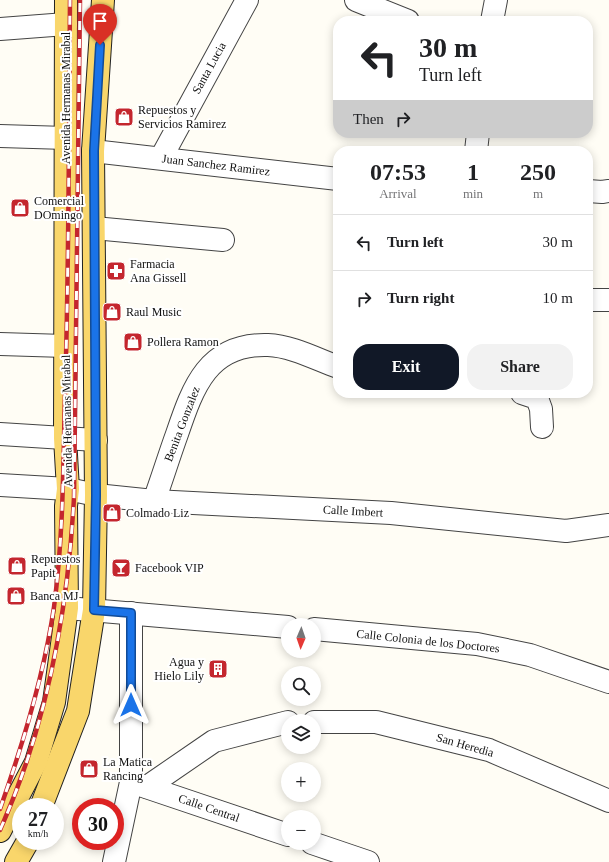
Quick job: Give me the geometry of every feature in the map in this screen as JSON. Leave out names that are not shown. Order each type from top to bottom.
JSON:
[{"type":"main road","name":"Avenida Hermanas Mirabal","points":[[0,830],[36,762],[54,702],[67,608],[66,506],[68,489],[65,438],[66,0]]},
{"type":"main road","points":[[44,798],[78,711],[94,610],[96,440],[94,151],[103,0]]},
{"type":"main road","points":[[16,862],[23,850]]},
{"type":"street","name":"Santa Lucia","points":[[160,158],[247,0]]},
{"type":"street","points":[[356,0],[396,16]]},
{"type":"street","points":[[493,16],[496,0]]},
{"type":"street","points":[[0,29],[66,24]]},
{"type":"street","points":[[0,136],[66,138]]},
{"type":"street","name":"Juan Sanchez Ramirez","points":[[94,151],[333,178]]},
{"type":"street","points":[[593,191],[609,191]]},
{"type":"street","points":[[94,228],[223,240]]},
{"type":"street","points":[[593,300],[609,300]]},
{"type":"street","points":[[0,344],[65,346]]},
{"type":"street","name":"Benita Gonzalez","points":[[154,501],[191,394],[203,374],[219,359],[233,351],[250,346],[269,345],[288,349],[333,365]]},
{"type":"street","points":[[537,398],[541,409],[542,427]]},
{"type":"street","points":[[0,434],[96,440]]},
{"type":"street","name":"Calle Imbert","points":[[0,485],[68,489],[96,495],[154,501],[391,513],[566,530],[609,525]]},
{"type":"street","points":[[67,608],[281,626]]},
{"type":"street","points":[[114,862],[139,785],[131,613]]},
{"type":"street","name":"Calle Colonia de los Doctores","points":[[321,630],[477,644],[530,655],[609,682]]},
{"type":"street","name":"San Heredia","points":[[321,722],[376,722],[489,750],[609,801]]},
{"type":"street","points":[[139,785],[214,741],[281,724]]},
{"type":"street","name":"Calle Central","points":[[139,785],[281,833]]},
{"type":"street","points":[[321,846],[368,862]]},
{"type":"railway","points":[[0,809],[17,760],[39,684],[50,633],[58,576],[63,482],[67,312],[70,0]]},
{"type":"railway","points":[[0,830],[31,750],[52,667],[67,583],[74,497],[80,0]]},
{"type":"place","name":"Repuestos y Servicios Ramirez","points":[[124,117]]},
{"type":"place","name":"Comercial DOmingo","points":[[20,208]]},
{"type":"place","name":"Farmacia Ana Gissell","points":[[116,271]]},
{"type":"place","name":"Raul Music","points":[[112,312]]},
{"type":"place","name":"Pollera Ramon","points":[[133,342]]},
{"type":"place","name":"Colmado Liz","points":[[112,513]]},
{"type":"place","name":"Repuestos Papit","points":[[17,566]]},
{"type":"place","name":"Facebook VIP","points":[[121,568]]},
{"type":"place","name":"Banca MJ","points":[[16,596]]},
{"type":"place","name":"Agua y Hielo Lily","points":[[218,669]]},
{"type":"place","name":"La Matica Rancing","points":[[89,769]]},
{"type":"route","points":[[100,45],[94,151],[96,495],[94,610],[131,613],[131,705]]}]
